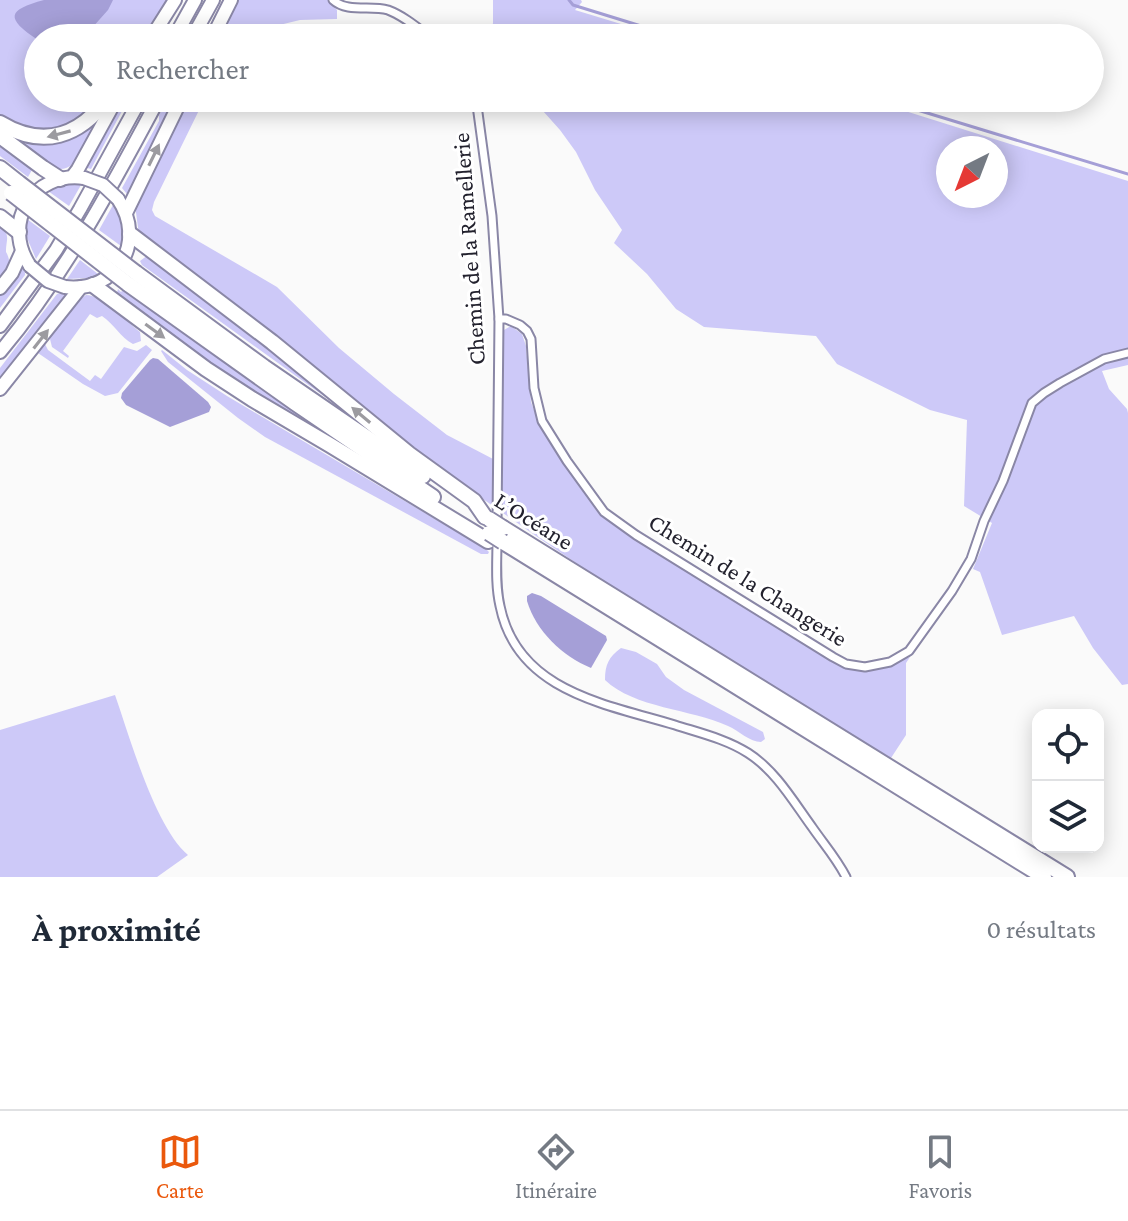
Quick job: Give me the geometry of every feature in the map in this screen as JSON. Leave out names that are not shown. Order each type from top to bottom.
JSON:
[{"type":"highway","points":[[160,24],[175,0]]},
{"type":"highway","points":[[182,24],[195,0]]},
{"type":"highway","points":[[200,24],[213,0]]},
{"type":"highway","points":[[219,24],[231,0]]},
{"type":"highway","points":[[0,123],[23,134],[59,136],[81,126],[97,112]]},
{"type":"highway","points":[[109,112],[72,178],[43,186],[32,196],[22,213],[19,232],[22,251],[30,266],[48,281],[65,287],[87,286],[252,399],[330,445],[493,530]]},
{"type":"highway","points":[[0,326],[56,250],[133,112]]},
{"type":"highway","points":[[0,352],[67,260],[151,112]]},
{"type":"highway","points":[[126,213],[175,112]]},
{"type":"highway","points":[[0,136],[43,168],[103,185],[118,199],[126,213],[130,234],[128,248],[119,265],[109,275],[87,286],[0,389]]},
{"type":"highway","name":"L’Océane","points":[[0,168],[10,187],[316,417],[1044,877]]},
{"type":"highway","points":[[0,217],[19,232]]},
{"type":"highway","points":[[130,234],[272,342],[409,454],[474,501],[493,530]]},
{"type":"highway","points":[[0,288],[12,273],[22,251]]},
{"type":"highway","name":"L’Océane","points":[[493,530],[1067,877]]},
{"type":"street","points":[[333,0],[345,7],[375,7],[391,11],[413,24]]},
{"type":"street","name":"Chemin de la Ramellerie","points":[[478,112],[492,216],[499,319],[497,589],[504,623],[520,652],[547,679],[581,697],[712,736],[764,765],[832,853],[846,877]]},
{"type":"street","name":"Chemin de la Changerie","points":[[499,319],[520,325],[527,331],[531,339],[534,388],[542,421],[604,512],[833,657],[846,664],[865,667],[890,662],[909,651],[952,591],[971,559],[1032,403],[1104,359],[1128,353]]},
{"type":"shaded area","points":[[0,0],[167,0],[151,24],[24,24],[24,112],[87,112],[72,124],[46,131],[27,129],[0,117]]},
{"type":"shaded area","points":[[44,0],[113,0],[96,24],[24,24],[24,29],[15,16],[23,7]]},
{"type":"shaded area","points":[[237,0],[328,0],[337,10],[337,19],[300,20],[284,24],[225,24]]},
{"type":"shaded area","points":[[493,0],[581,0],[575,10],[621,24],[493,24]]},
{"type":"shaded area","points":[[113,112],[122,112],[91,169],[84,167]]},
{"type":"shaded area","points":[[161,112],[171,112],[127,194],[122,188],[159,121]]},
{"type":"shaded area","points":[[181,112],[198,112],[154,202],[152,210],[155,216],[277,287],[339,348],[394,394],[447,435],[495,460],[493,506],[422,457],[139,235],[135,205]]},
{"type":"shaded area","points":[[544,112],[909,112],[985,136],[936,136],[936,208],[1008,208],[1008,143],[1128,181],[1128,365],[1102,371],[1109,389],[1128,413],[1128,684],[1122,685],[1093,648],[1074,616],[1002,635],[980,572],[973,569],[992,523],[964,506],[967,420],[930,410],[837,364],[816,336],[704,327],[676,309],[647,274],[614,243],[622,230],[595,190],[576,152]]},
{"type":"shaded area","points":[[97,122],[82,152],[70,166],[61,169],[40,160],[25,143],[9,136],[20,137]]},
{"type":"shaded area","points":[[0,140],[33,168],[28,177],[0,156]]},
{"type":"shaded area","points":[[65,184],[81,185],[69,206],[48,191]]},
{"type":"shaded area","points":[[113,205],[122,224],[121,246],[99,230]]},
{"type":"shaded area","points":[[27,219],[50,236],[36,259],[27,238]]},
{"type":"shaded area","points":[[0,224],[7,235],[9,263],[0,280]]},
{"type":"shaded area","points":[[148,255],[371,430],[142,265],[140,261]]},
{"type":"shaded area","points":[[80,260],[98,274],[89,278],[67,279]]},
{"type":"shaded area","points":[[22,268],[25,275],[0,308],[0,294]]},
{"type":"shaded area","points":[[118,289],[352,453],[219,373],[116,296]]},
{"type":"shaded area","points":[[60,293],[64,297],[0,380],[0,368]]},
{"type":"shaded area","points":[[86,295],[100,299],[114,309],[140,332],[141,341],[133,344],[102,316],[97,318],[90,314],[63,351],[68,358],[52,347],[51,336],[76,302]]},
{"type":"shaded area","points":[[511,326],[522,334],[526,346],[531,402],[540,426],[600,512],[647,545],[833,661],[858,670],[876,669],[910,657],[906,663],[906,735],[891,758],[646,609],[503,513],[503,337],[504,330]]},
{"type":"shaded area","points":[[45,344],[48,350],[90,381],[95,375],[101,379],[124,347],[137,351],[146,345],[152,350],[118,393],[105,396],[38,353]]},
{"type":"shaded area","points":[[162,350],[227,396],[486,549],[488,554],[481,554],[265,437],[168,362]]},
{"type":"shaded area","points":[[153,358],[208,402],[211,407],[209,412],[170,427],[126,405],[121,398],[122,393]]},
{"type":"shaded area","points":[[532,593],[606,636],[607,640],[591,668],[570,657],[544,632],[527,601],[527,596]]},
{"type":"shaded area","points":[[621,648],[636,652],[657,664],[666,677],[684,690],[763,732],[765,739],[761,742],[753,740],[713,720],[631,697],[617,689],[605,680],[605,674],[608,661]]},
{"type":"shaded area","points":[[115,695],[154,803],[176,842],[188,855],[157,877],[0,877],[0,730]]},
{"type":"waterway","points":[[569,0],[573,5],[635,24]]},
{"type":"waterway","points":[[924,112],[1128,174]]}]
